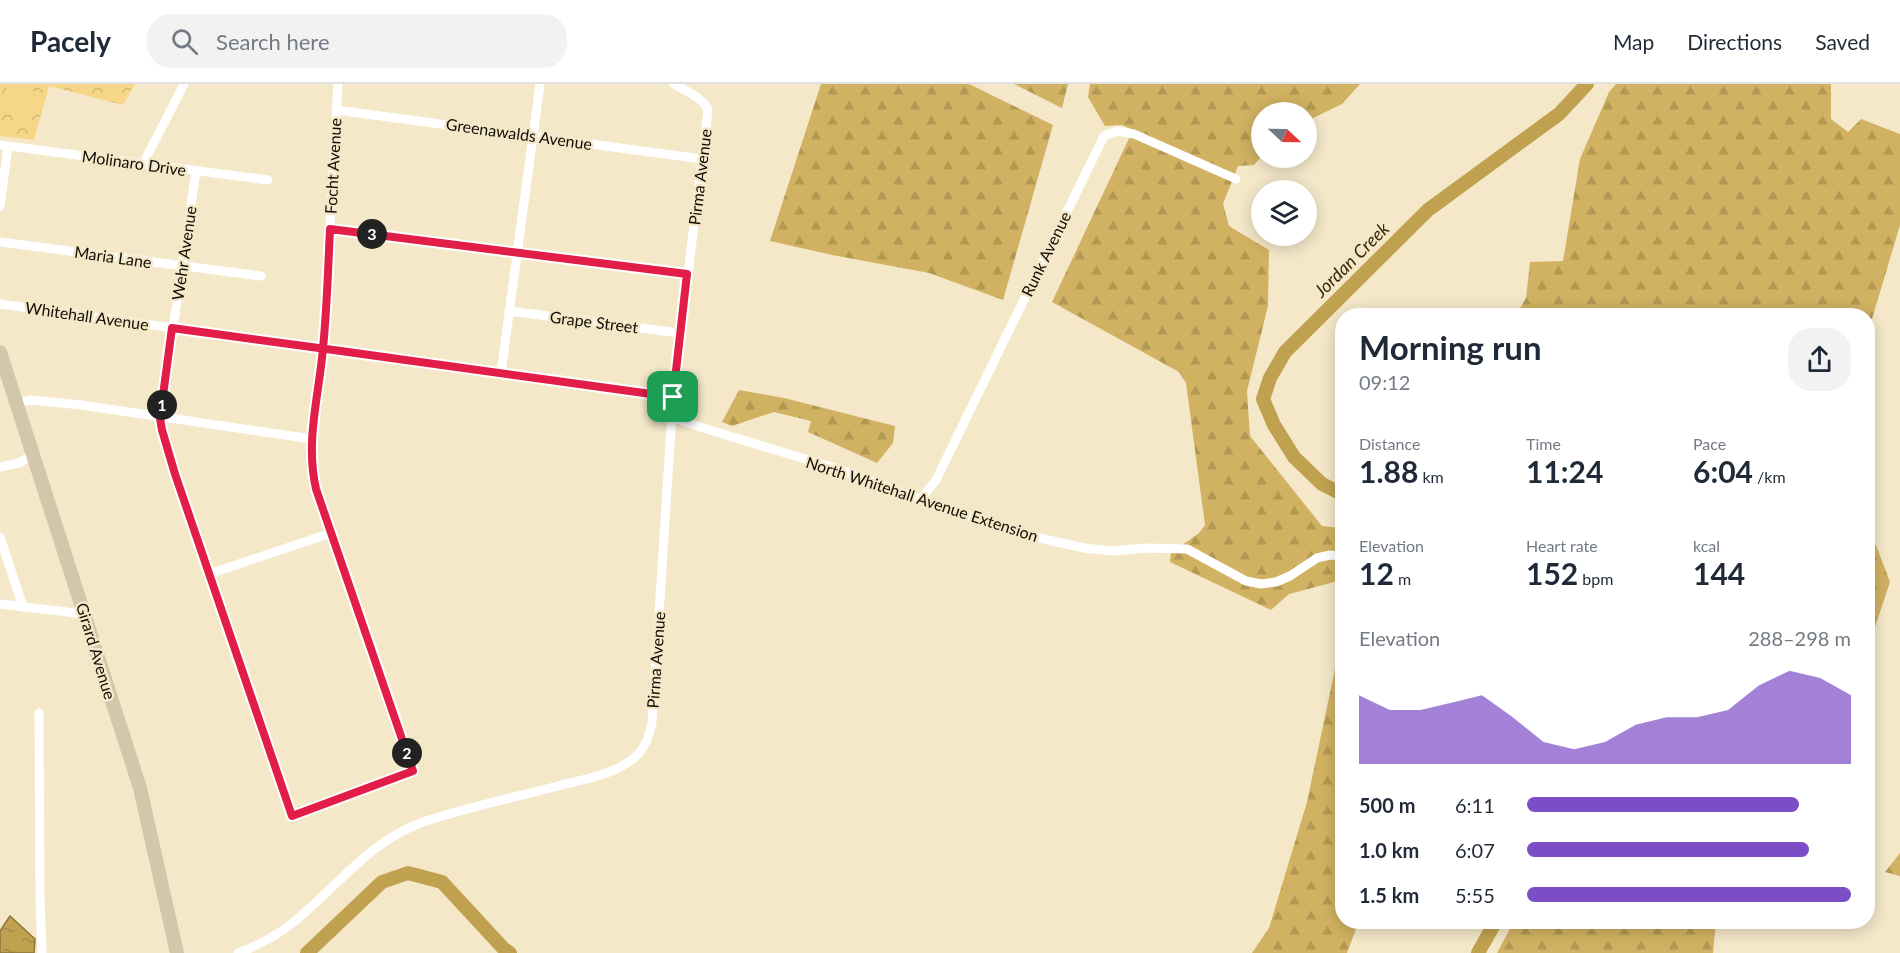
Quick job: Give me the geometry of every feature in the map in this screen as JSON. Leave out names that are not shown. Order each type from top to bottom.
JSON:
[{"type":"street","points":[[143,164],[184,84]]},
{"type":"street","name":"Focht Avenue","points":[[292,816],[413,771],[313,474],[312,439],[323,349],[338,84]]},
{"type":"street","points":[[501,373],[540,84]]},
{"type":"street","name":"Pirma Avenue","points":[[238,953],[269,938],[292,923],[370,851],[399,832],[452,814],[603,773],[628,763],[642,750],[650,733],[652,722],[673,397],[708,110],[707,106],[697,97],[674,84]]},
{"type":"street","name":"Greenawalds Avenue","points":[[336,110],[702,159]]},
{"type":"street","name":"Runk Avenue","points":[[921,499],[936,480],[1104,136],[1117,131],[1134,134],[1236,179]]},
{"type":"street","points":[[0,206],[4,146]]},
{"type":"street","name":"Molinaro Drive","points":[[4,146],[268,180]]},
{"type":"street","name":"Wehr Avenue","points":[[196,171],[160,418],[175,474],[292,816]]},
{"type":"street","points":[[330,229],[687,274]]},
{"type":"street","name":"Maria Lane","points":[[0,242],[261,276]]},
{"type":"street","name":"Whitehall Avenue","points":[[0,304],[673,397]]},
{"type":"street","name":"Grape Street","points":[[509,311],[680,333]]},
{"type":"street","name":"Girard Avenue","points":[[0,352],[140,788],[177,953]]},
{"type":"street","points":[[15,403],[31,400],[312,439]]},
{"type":"street","name":"North Whitehall Avenue Extension","points":[[672,417],[700,428],[838,469],[948,510],[1035,537],[1084,548],[1112,551],[1146,548],[1187,549],[1246,581],[1261,584],[1276,582],[1290,576],[1317,558],[1335,555]]},
{"type":"street","points":[[0,466],[20,463],[33,455]]},
{"type":"street","points":[[209,574],[332,533]]},
{"type":"street","points":[[0,537],[23,607]]},
{"type":"street","points":[[0,604],[84,614]]},
{"type":"street","points":[[39,712],[42,953]]},
{"type":"green space","points":[[0,84],[135,84],[123,105],[49,86],[34,140],[0,136]]},
{"type":"green space","points":[[821,84],[969,84],[1053,125],[1003,300],[929,273],[770,241]]},
{"type":"green space","points":[[1014,84],[1068,84],[1062,108]]},
{"type":"green space","points":[[1090,84],[1360,84],[1342,104],[1317,116],[1317,102],[1251,102],[1251,165],[1238,166],[1223,204],[1229,226],[1251,239],[1251,246],[1262,246],[1269,250],[1268,306],[1247,391],[1250,436],[1322,526],[1335,527],[1335,582],[1289,594],[1271,610],[1170,562],[1171,553],[1199,533],[1205,525],[1186,383],[1179,372],[1052,302],[1133,130],[1122,125],[1105,126],[1088,97]]},
{"type":"green space","points":[[1616,84],[1831,84],[1831,119],[1848,132],[1861,119],[1900,134],[1900,225],[1875,309],[1520,308],[1526,298],[1530,262],[1563,261],[1580,159],[1609,92]]},
{"type":"green space","points":[[7,85],[36,92],[32,110],[3,103]]},
{"type":"green space","points":[[739,390],[784,398],[895,426],[893,443],[877,463],[808,432],[811,421],[774,412],[732,426],[722,422]]},
{"type":"green space","points":[[1875,545],[1890,582],[1875,627]]},
{"type":"green space","points":[[1335,669],[1335,929],[1356,929],[1347,953],[1252,953],[1269,928],[1307,802]]},
{"type":"green space","points":[[1900,853],[1900,876],[1885,872]]},
{"type":"green space","points":[[1510,929],[1715,929],[1713,953],[1497,953]]},
{"type":"water","points":[[10,916],[35,939],[34,953],[0,953],[0,931]]},
{"type":"waterway","name":"Jordan Creek","points":[[1335,490],[1322,484],[1294,457],[1274,425],[1263,399],[1270,378],[1285,352],[1428,210],[1559,114],[1587,84]]},
{"type":"waterway","name":"Jordan Creek","points":[[307,953],[382,882],[408,873],[442,882],[510,953]]},
{"type":"waterway","name":"Jordan Creek","points":[[1478,953],[1492,929]]},
{"type":"route","points":[[673,397],[611,388],[323,349],[172,328],[160,418],[162,430],[292,816],[413,771],[316,489],[313,474],[312,439],[323,349],[330,229],[687,274],[673,397]]}]
